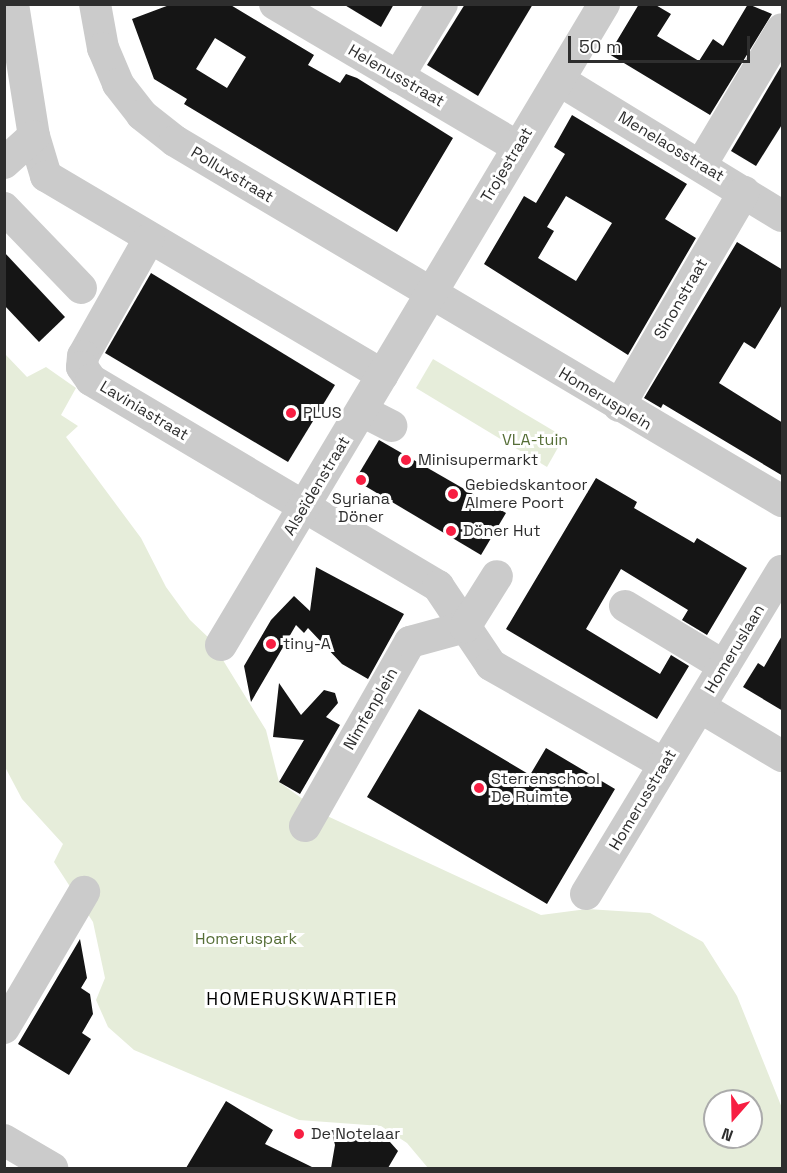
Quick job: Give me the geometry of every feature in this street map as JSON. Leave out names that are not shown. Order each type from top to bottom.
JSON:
[{"type":"street","points":[[13,4],[34,136],[46,176],[149,239],[383,375]]},
{"type":"street","name":"Polluxstraat","points":[[95,4],[103,48],[118,84],[142,115],[175,141],[430,292]]},
{"type":"street","name":"Helenusstraat","points":[[275,4],[518,147]]},
{"type":"street","points":[[398,77],[442,4]]},
{"type":"street","name":"Trojestraat","points":[[411,326],[604,4]]},
{"type":"street","points":[[701,165],[783,29]]},
{"type":"street","name":"Menelaosstraat","points":[[559,80],[783,216]]},
{"type":"street","points":[[4,163],[34,136]]},
{"type":"street","name":"Sinonstraat","points":[[619,406],[744,192]]},
{"type":"street","points":[[4,208],[81,288]]},
{"type":"street","name":"Laviniastraat","points":[[149,239],[89,342],[82,366],[91,380],[305,506]]},
{"type":"street","name":"Homerusplein","points":[[430,292],[619,406],[783,501]]},
{"type":"street","name":"Alseïdenstraat","points":[[221,645],[411,326]]},
{"type":"street","points":[[362,411],[391,426]]},
{"type":"street","points":[[305,506],[438,586],[491,665],[664,765]]},
{"type":"street","points":[[465,627],[497,576]]},
{"type":"street","name":"Homeruslaan","points":[[779,585],[724,666],[700,707],[783,756]]},
{"type":"street","points":[[625,606],[724,666]]},
{"type":"street","name":"Nimfenplein","points":[[304,826],[410,642],[465,627]]},
{"type":"street","name":"Homerusstraat","points":[[586,894],[700,707]]},
{"type":"street","points":[[4,1028],[84,892]]},
{"type":"street","points":[[7,1146],[52,1168]]},
{"type":"green space","name":"Homeruspark","points":[[5,354],[27,377],[46,367],[76,388],[61,415],[78,426],[66,437],[141,538],[166,587],[190,620],[210,639],[266,730],[279,782],[325,815],[541,915],[587,909],[650,913],[703,942],[737,996],[782,1108],[782,1168],[428,1168],[407,1143],[381,1126],[299,1120],[134,1050],[108,1027],[96,1000],[105,978],[93,922],[54,862],[63,844],[22,799],[5,767]]},
{"type":"green space","name":"VLA-tuin","points":[[433,359],[564,437],[547,467],[416,388]]},
{"type":"building","points":[[172,4],[229,4],[314,55],[308,65],[340,83],[346,74],[357,78],[453,138],[397,232],[184,104],[187,99],[154,79],[132,19]],"holes":[[[215,38],[246,57],[227,88],[196,69]]]},
{"type":"building","points":[[343,4],[394,4],[381,27]]},
{"type":"building","points":[[465,4],[533,4],[478,96],[427,65]]},
{"type":"building","points":[[639,4],[654,4],[671,14],[657,36],[699,61],[713,39],[723,46],[748,4],[772,14],[710,115],[609,54]]},
{"type":"building","points":[[783,63],[783,123],[756,166],[731,151]]},
{"type":"building","points":[[572,115],[687,184],[665,219],[696,238],[628,355],[484,264],[524,196],[536,203],[565,154],[554,147]],"holes":[[[566,196],[612,223],[576,281],[538,258],[554,231],[547,227]]]},
{"type":"building","points":[[737,242],[783,270],[783,303],[755,349],[744,342],[719,383],[783,423],[783,476],[663,404],[661,408],[644,398]]},
{"type":"building","points":[[4,252],[65,317],[39,342],[4,305]]},
{"type":"building","points":[[151,273],[335,385],[288,462],[105,353]]},
{"type":"building","points":[[379,440],[506,513],[481,555],[355,480]]},
{"type":"building","points":[[596,478],[637,502],[634,508],[694,543],[697,538],[747,568],[707,635],[682,620],[688,610],[621,569],[586,629],[660,674],[671,655],[689,666],[657,719],[506,629]]},
{"type":"building","points":[[316,567],[404,614],[368,679],[342,664],[308,628],[304,633],[296,625],[251,702],[244,666],[271,620],[294,596],[310,611]]},
{"type":"building","points":[[783,634],[783,711],[743,687],[758,663],[764,667]]},
{"type":"building","points":[[279,683],[301,715],[324,690],[335,693],[338,703],[326,717],[340,725],[300,794],[279,782],[304,740],[273,737]]},
{"type":"building","points":[[419,709],[530,775],[546,748],[615,789],[547,904],[367,797]]},
{"type":"building","points":[[80,939],[87,978],[81,988],[90,994],[93,1014],[82,1033],[91,1039],[69,1075],[18,1044]]},
{"type":"building","points":[[226,1101],[273,1130],[265,1144],[314,1168],[186,1168]]},
{"type":"building","points":[[331,1130],[382,1133],[398,1151],[388,1168],[331,1168],[335,1145]]},
{"type":"place","name":"PLUS","points":[[291,413]]},
{"type":"place","name":"Minisupermarkt","points":[[406,460]]},
{"type":"place","name":"Syriana Döner","points":[[361,480]]},
{"type":"place","name":"Gebiedskantoor Almere Poort","points":[[453,494]]},
{"type":"place","name":"Döner Hut","points":[[451,531]]},
{"type":"place","name":"tiny-A","points":[[271,644]]},
{"type":"place","name":"Sterrenschool De Ruimte","points":[[479,788]]},
{"type":"place","name":"De Notelaar","points":[[299,1134]]},
{"type":"district","name":"HOMERUSKWARTIER","points":[[302,999]]}]
